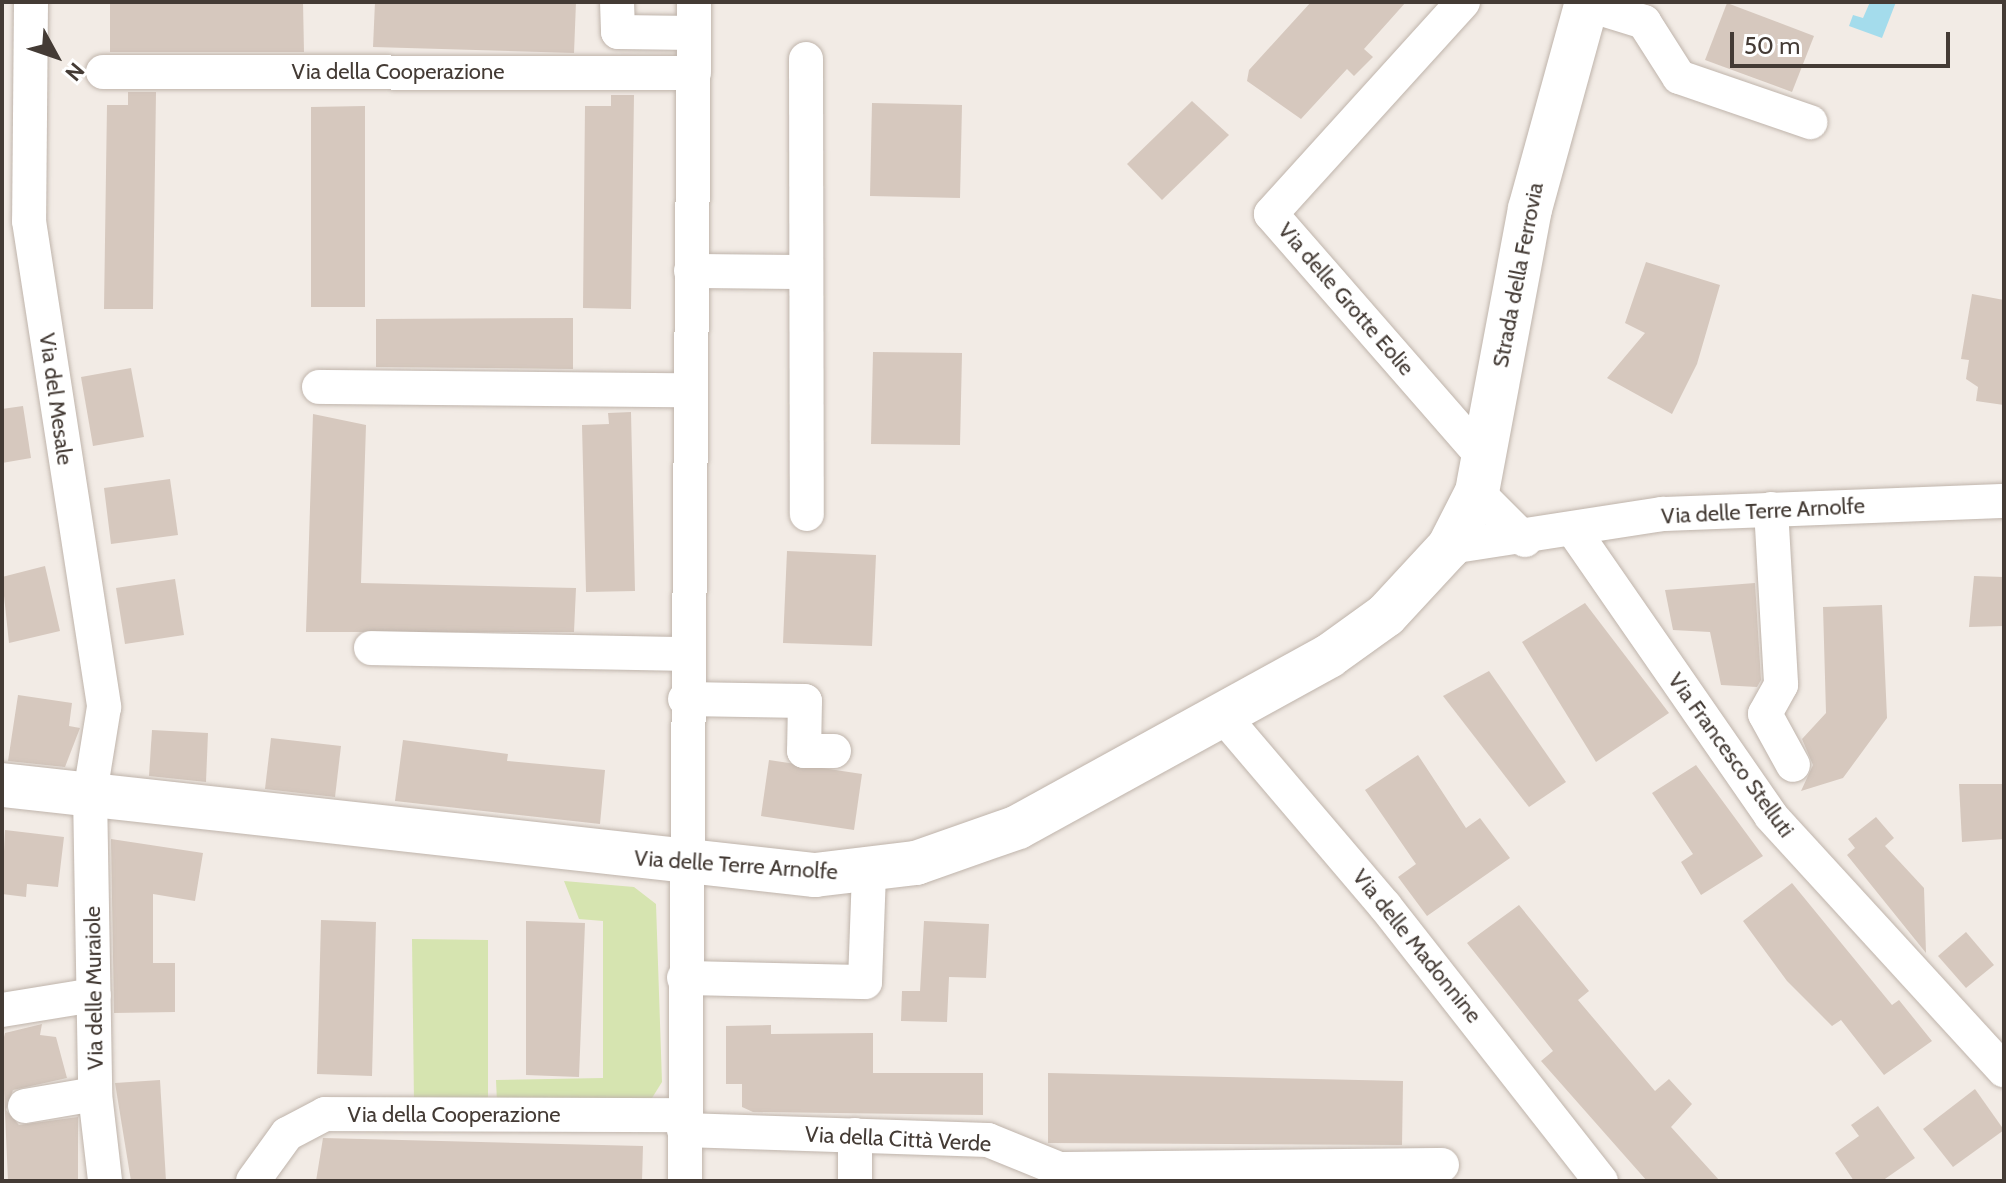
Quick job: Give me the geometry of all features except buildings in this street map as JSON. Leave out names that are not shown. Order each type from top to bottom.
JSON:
[{"type":"street","name":"Via del Mesale","points":[[31,2],[29,221],[104,707],[90,793]]},
{"type":"street","points":[[617,2],[618,32],[694,17],[683,864],[685,1181]]},
{"type":"street","name":"Via delle Grotte Eolie","points":[[1463,2],[1271,214],[1480,474]]},
{"type":"street","points":[[1587,3],[1644,22],[1679,77],[1810,122]]},
{"type":"street","name":"Strada della Ferrovia","points":[[1449,547],[1480,474],[1530,209],[1587,3]]},
{"type":"street","points":[[806,59],[804,272],[807,514]]},
{"type":"street","name":"Via della Cooperazione","points":[[103,72],[694,73]]},
{"type":"street","points":[[691,271],[804,272]]},
{"type":"street","points":[[319,387],[689,390]]},
{"type":"street","points":[[1480,474],[1525,540]]},
{"type":"street","name":"Via delle Terre Arnolfe","points":[[2,785],[683,864],[869,871],[985,842],[1224,717],[1386,615],[1449,547],[1525,540],[1662,514],[2004,501]]},
{"type":"street","points":[[1771,509],[1781,685],[1765,714],[1793,765]]},
{"type":"street","name":"Via Francesco Stelluti","points":[[1574,531],[1771,816],[2004,1070]]},
{"type":"street","points":[[371,648],[686,654]]},
{"type":"street","points":[[685,699],[805,701],[804,751],[834,751]]},
{"type":"street","name":"Via delle Madonnine","points":[[1224,717],[1385,906],[1601,1181]]},
{"type":"street","name":"Via delle Muraiole","points":[[90,793],[95,1094],[105,1181]]},
{"type":"street","points":[[684,978],[865,982],[869,871]]},
{"type":"street","points":[[2,1010],[94,995]]},
{"type":"street","points":[[25,1106],[95,1094]]},
{"type":"street","name":"Via della Cooperazione","points":[[253,1181],[287,1134],[325,1114],[684,1122]]},
{"type":"street","name":"Via della Città Verde","points":[[684,1122],[855,1135],[988,1140],[1059,1169],[1442,1165]]},
{"type":"street","points":[[855,1135],[855,1181]]},
{"type":"green space","points":[[564,881],[634,887],[656,904],[662,1082],[652,1098],[497,1103],[496,1080],[603,1078],[603,921],[579,919]]},
{"type":"green space","points":[[412,939],[488,940],[488,1102],[414,1103]]},
{"type":"water","points":[[1870,2],[1896,2],[1882,38],[1849,26],[1853,15],[1863,18]]}]
